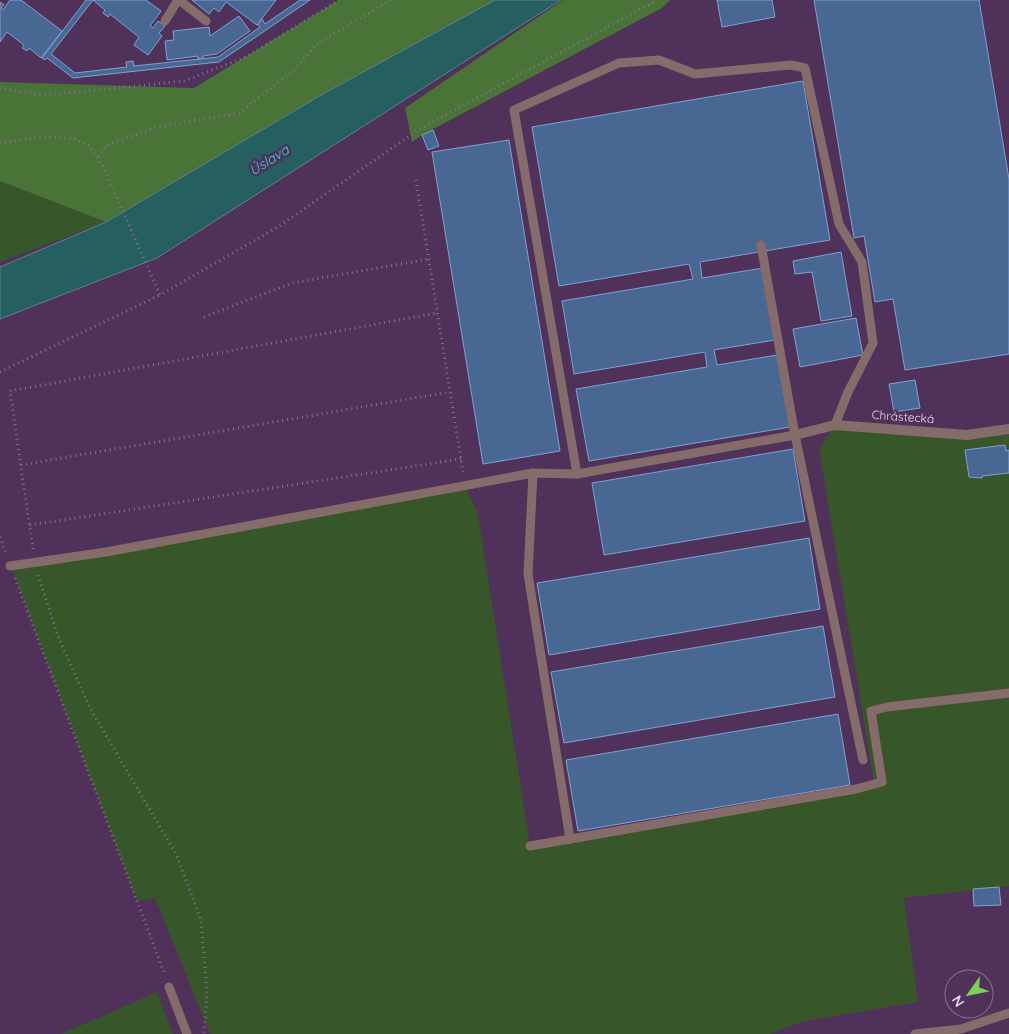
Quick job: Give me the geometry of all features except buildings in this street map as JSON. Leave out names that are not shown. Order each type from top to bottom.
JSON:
[{"type":"street","name":"Chrástecká","points":[[795,435],[835,425],[967,434],[1009,429]]},
{"type":"lane","points":[[165,20],[179,0],[206,21]]},
{"type":"lane","points":[[577,474],[514,110],[619,63],[659,60],[696,74],[791,65],[805,68],[839,224],[862,262],[873,343],[848,392],[835,425]]},
{"type":"lane","points":[[761,245],[795,435],[863,760]]},
{"type":"lane","points":[[10,566],[106,552],[533,473],[577,474],[795,435]]},
{"type":"lane","points":[[533,473],[528,574],[570,839]]},
{"type":"lane","points":[[530,846],[856,789],[882,782],[871,711],[887,707],[1009,694]]},
{"type":"lane","points":[[169,987],[187,1034]]},
{"type":"lane","points":[[915,1034],[961,1029],[1009,1013]]},
{"type":"path","points":[[0,88],[44,95],[184,81],[246,57],[339,0]]},
{"type":"path","points":[[98,156],[107,145],[157,127],[239,113],[293,71],[317,44],[390,0]]},
{"type":"path","points":[[0,372],[160,295],[278,227],[418,130],[656,0]]},
{"type":"path","points":[[0,143],[43,136],[67,138],[89,146],[98,156],[160,295]]},
{"type":"path","points":[[416,180],[465,485]]},
{"type":"path","points":[[204,317],[292,283],[429,259]]},
{"type":"path","points":[[204,1034],[207,994],[201,920],[177,856],[90,708],[59,639],[35,562],[10,391],[437,313]]},
{"type":"path","points":[[21,465],[450,392]]},
{"type":"path","points":[[30,524],[461,459]]},
{"type":"path","points":[[0,537],[169,987]]},
{"type":"shaded area","points":[[0,181],[106,222],[0,262]]},
{"type":"shaded area","points":[[835,425],[967,435],[1009,429],[1009,886],[904,898],[918,1002],[804,1021],[770,1034],[210,1034],[155,898],[137,901],[11,566],[465,485],[478,514],[530,845],[874,783],[819,449]]},
{"type":"shaded area","points":[[157,992],[173,1034],[61,1034]]},
{"type":"green space","points":[[339,0],[495,0],[323,94],[106,222],[0,181],[0,82],[194,88]]},
{"type":"green space","points":[[563,0],[670,0],[662,8],[412,142],[405,108]]},
{"type":"water","name":"Úslava","points":[[495,0],[561,0],[157,258],[0,319],[0,267],[106,222],[323,94]]}]
